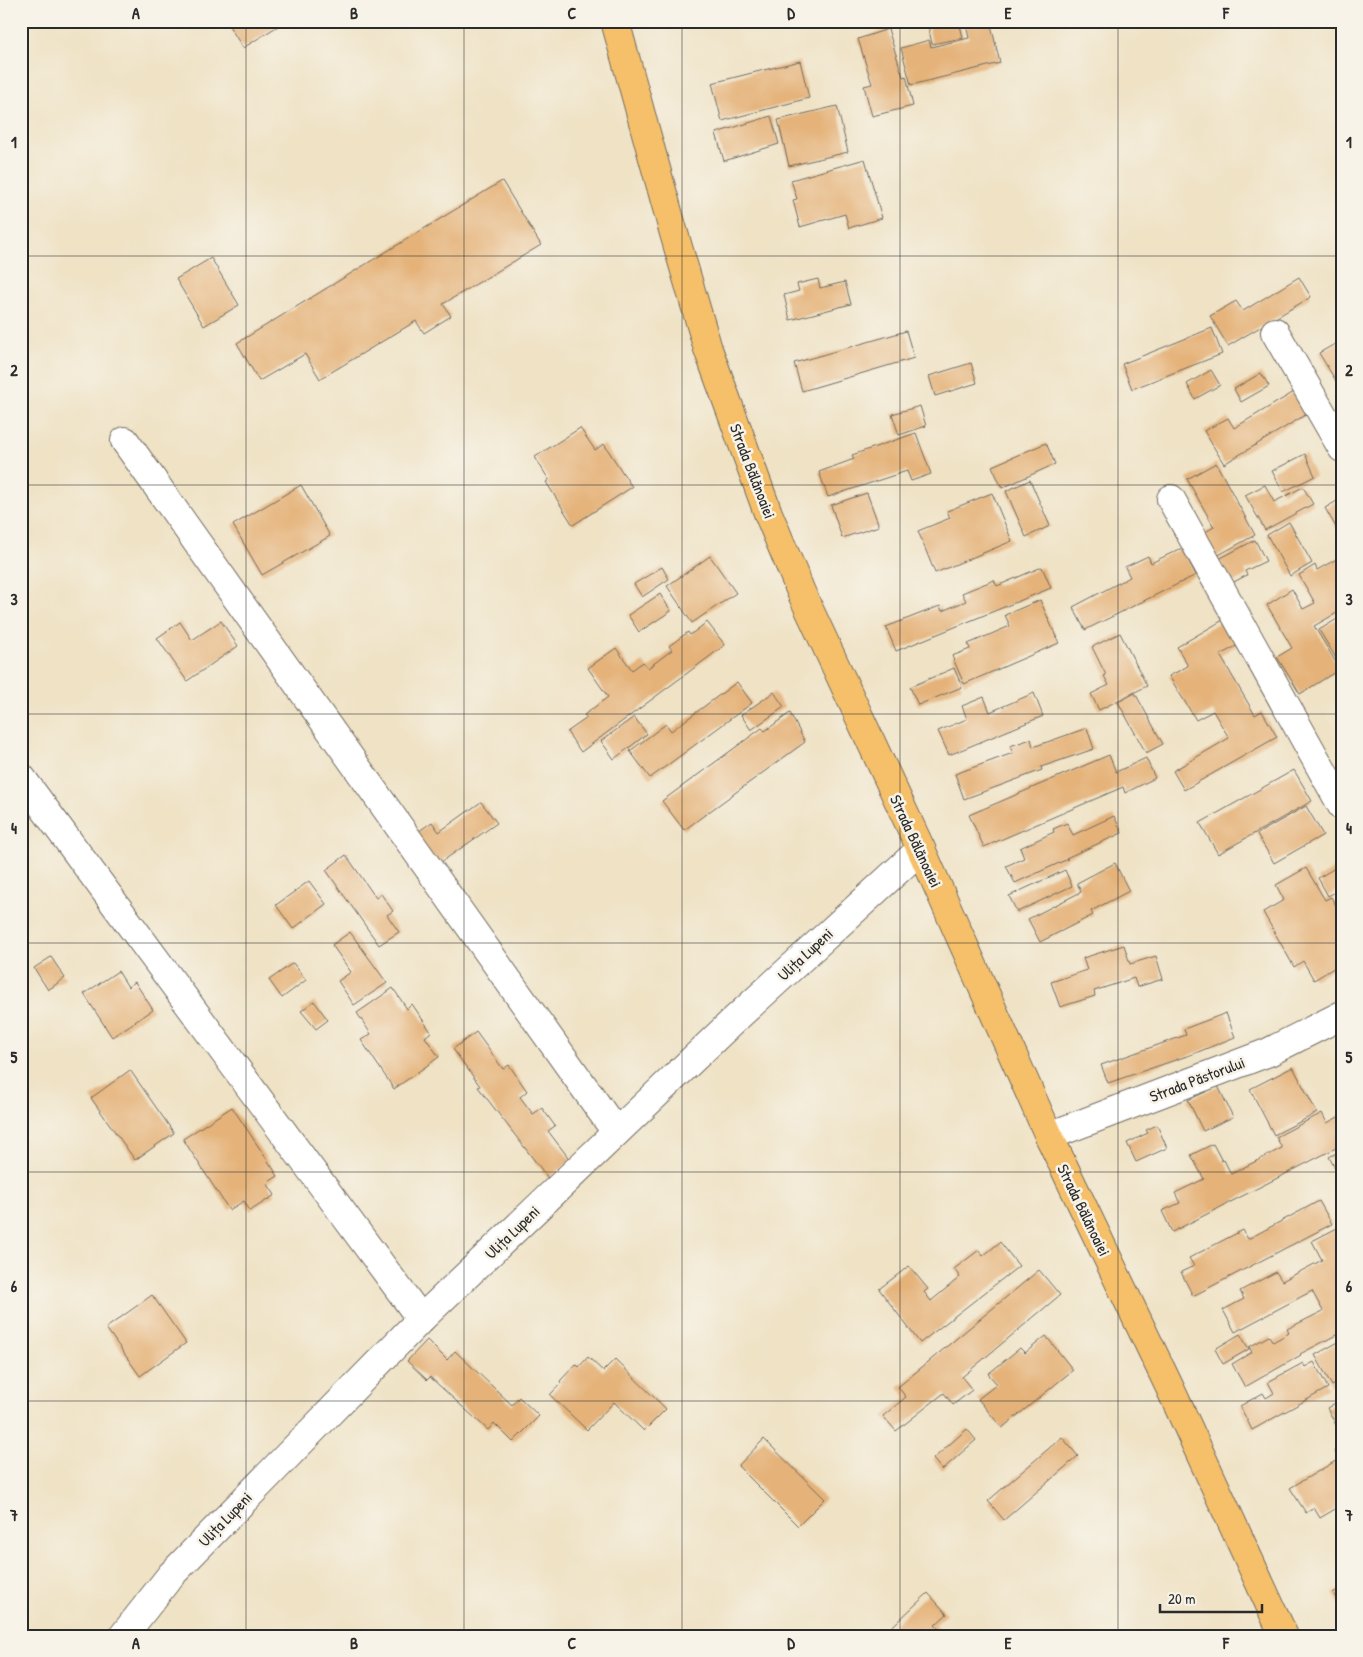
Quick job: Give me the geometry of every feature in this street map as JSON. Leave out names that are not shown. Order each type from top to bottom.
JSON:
[{"type":"main road","name":"Strada Bălănoaiei","points":[[615,21],[708,349],[768,513],[801,592],[921,849],[1049,1136],[1169,1386],[1284,1636]]},
{"type":"street","points":[[1274,332],[1342,448]]},
{"type":"street","points":[[125,441],[616,1132]]},
{"type":"street","points":[[1171,499],[1342,806]]},
{"type":"street","points":[[21,777],[421,1320]]},
{"type":"street","name":"Ulița Lupeni","points":[[123,1636],[171,1575],[421,1320],[732,1022],[921,849]]},
{"type":"street","name":"Strada Păstorului","points":[[1049,1136],[1269,1052],[1342,1015]]},
{"type":"building","points":[[226,21],[286,21],[243,48]]},
{"type":"building","points":[[927,21],[959,21],[963,38],[932,44]]},
{"type":"building","points":[[965,21],[990,21],[1000,63],[911,85],[901,48],[929,40],[931,47],[969,38]]},
{"type":"building","points":[[888,29],[903,77],[906,76],[913,106],[872,116],[864,86],[872,84],[858,39]]},
{"type":"building","points":[[800,61],[809,98],[722,121],[712,83]]},
{"type":"building","points":[[837,106],[848,152],[789,166],[778,120]]},
{"type":"building","points":[[771,116],[779,144],[724,161],[716,133]]},
{"type":"building","points":[[865,159],[882,218],[849,228],[845,214],[800,227],[793,200],[797,199],[791,180]]},
{"type":"building","points":[[502,181],[541,245],[443,304],[451,316],[424,333],[416,321],[320,379],[305,354],[259,381],[237,343]]},
{"type":"building","points":[[211,258],[239,305],[204,326],[176,279]]},
{"type":"building","points":[[1299,277],[1311,297],[1228,346],[1210,316],[1236,301],[1243,311]]},
{"type":"building","points":[[818,279],[820,288],[845,282],[851,304],[790,320],[784,295],[799,291],[797,284]]},
{"type":"building","points":[[1212,328],[1222,354],[1132,389],[1122,364]]},
{"type":"building","points":[[906,331],[914,358],[802,391],[794,363]]},
{"type":"building","points":[[1342,340],[1342,391],[1319,353]]},
{"type":"building","points":[[971,363],[977,383],[935,396],[929,376]]},
{"type":"building","points":[[1211,370],[1220,385],[1195,399],[1187,384]]},
{"type":"building","points":[[1261,373],[1269,386],[1241,402],[1234,389]]},
{"type":"building","points":[[1294,392],[1307,414],[1224,464],[1204,431],[1228,418],[1234,428]]},
{"type":"building","points":[[920,406],[926,426],[899,435],[892,414]]},
{"type":"building","points":[[580,428],[595,450],[604,444],[632,487],[573,525],[546,482],[549,480],[535,457]]},
{"type":"building","points":[[916,433],[931,474],[911,481],[907,471],[828,497],[819,472],[854,459],[852,455]]},
{"type":"building","points":[[1046,443],[1055,464],[1002,488],[992,466]]},
{"type":"building","points":[[1305,454],[1315,476],[1283,492],[1272,471]]},
{"type":"building","points":[[1216,463],[1255,535],[1215,557],[1202,534],[1214,527],[1187,479]]},
{"type":"building","points":[[1030,480],[1050,526],[1026,537],[1006,491]]},
{"type":"building","points":[[301,485],[330,536],[262,575],[233,525]]},
{"type":"building","points":[[1265,485],[1274,502],[1303,487],[1313,504],[1265,530],[1245,495]]},
{"type":"building","points":[[867,493],[879,526],[842,538],[831,505]]},
{"type":"building","points":[[992,493],[1012,541],[935,573],[918,531],[950,518],[947,511]]},
{"type":"building","points":[[1342,498],[1342,527],[1337,529],[1325,508]]},
{"type":"building","points":[[1289,522],[1312,563],[1290,576],[1267,535]]},
{"type":"building","points":[[1255,540],[1266,561],[1245,571],[1247,575],[1232,583],[1219,559]]},
{"type":"building","points":[[1182,548],[1196,575],[1085,630],[1073,607],[1130,577],[1125,567],[1148,556],[1151,563]]},
{"type":"building","points":[[710,556],[736,593],[692,623],[667,586]]},
{"type":"building","points":[[1342,556],[1342,610],[1314,626],[1340,669],[1300,694],[1277,657],[1292,648],[1267,605],[1292,589],[1303,609],[1315,603],[1299,575],[1315,565],[1317,570]]},
{"type":"building","points":[[662,567],[669,579],[642,597],[634,584]]},
{"type":"building","points":[[1042,567],[1051,588],[896,651],[886,627],[940,606],[942,611],[966,601],[962,593],[994,580],[997,586]]},
{"type":"building","points":[[660,594],[671,611],[639,632],[628,615]]},
{"type":"building","points":[[1040,600],[1059,643],[964,684],[952,656],[970,649],[968,644],[1010,626],[1005,615]]},
{"type":"building","points":[[1342,616],[1342,668],[1319,630]]},
{"type":"building","points":[[1223,620],[1238,645],[1220,655],[1255,715],[1262,711],[1277,737],[1184,790],[1173,771],[1229,738],[1213,711],[1196,720],[1169,676],[1188,666],[1177,647]]},
{"type":"building","points":[[221,621],[238,646],[187,681],[157,638],[180,622],[192,640]]},
{"type":"building","points":[[707,622],[725,645],[581,752],[567,732],[587,718],[584,715],[608,697],[588,668],[616,648],[632,670],[643,662],[648,668],[672,650],[669,646],[688,632],[690,635]]},
{"type":"building","points":[[1120,633],[1147,686],[1099,710],[1091,694],[1109,685],[1092,647]]},
{"type":"building","points":[[954,668],[962,687],[918,705],[910,687]]},
{"type":"building","points":[[737,682],[752,703],[650,778],[630,751],[666,724],[671,731]]},
{"type":"building","points":[[774,692],[784,707],[751,730],[741,715]]},
{"type":"building","points":[[1034,693],[1043,716],[949,755],[938,731],[967,719],[962,706],[984,697],[990,712]]},
{"type":"building","points":[[1135,693],[1163,744],[1146,753],[1118,702]]},
{"type":"building","points":[[790,713],[805,742],[684,830],[662,801],[762,728],[765,731]]},
{"type":"building","points":[[634,717],[647,734],[614,759],[601,741]]},
{"type":"building","points":[[1087,728],[1094,749],[1041,767],[1042,770],[964,799],[955,774],[1013,753],[1010,746],[1031,739],[1033,747]]},
{"type":"building","points":[[1109,755],[1116,772],[1146,758],[1155,778],[1125,793],[1123,787],[984,847],[969,815]]},
{"type":"building","points":[[1294,770],[1312,801],[1218,854],[1200,823]]},
{"type":"building","points":[[481,802],[497,823],[437,865],[415,834],[432,822],[439,832]]},
{"type":"building","points":[[1306,806],[1323,835],[1274,863],[1257,834]]},
{"type":"building","points":[[1114,816],[1122,833],[1015,883],[1006,866],[1024,858],[1020,848],[1054,832],[1053,829],[1067,823],[1073,835]]},
{"type":"building","points":[[346,855],[376,898],[381,894],[393,911],[387,915],[399,932],[379,945],[326,870]]},
{"type":"building","points":[[1115,863],[1129,891],[1091,911],[1093,915],[1040,942],[1028,919],[1081,892],[1077,883]]},
{"type":"building","points":[[1342,864],[1342,895],[1339,890],[1328,896],[1318,878]]},
{"type":"building","points":[[1306,868],[1325,900],[1331,897],[1342,916],[1342,936],[1340,937],[1342,940],[1342,963],[1314,980],[1303,961],[1294,967],[1263,912],[1284,900],[1276,885]]},
{"type":"building","points":[[1065,870],[1072,886],[1017,912],[1009,896]]},
{"type":"building","points":[[309,881],[326,904],[293,929],[276,905]]},
{"type":"building","points":[[350,932],[387,983],[354,1005],[338,981],[351,972],[332,945]]},
{"type":"building","points":[[1124,945],[1130,964],[1156,956],[1163,979],[1137,987],[1134,978],[1094,991],[1095,996],[1060,1007],[1051,982],[1087,970],[1083,958]]},
{"type":"building","points":[[51,957],[65,978],[48,990],[34,968]]},
{"type":"building","points":[[293,963],[306,980],[282,998],[269,980]]},
{"type":"building","points":[[118,971],[128,987],[135,982],[153,1010],[112,1037],[84,994]]},
{"type":"building","points":[[393,988],[407,1009],[412,1004],[431,1032],[425,1037],[439,1057],[394,1089],[361,1040],[371,1034],[357,1013]]},
{"type":"building","points":[[314,1001],[328,1020],[316,1029],[301,1011]]},
{"type":"building","points":[[1226,1013],[1235,1037],[1193,1054],[1108,1083],[1101,1065],[1186,1035],[1184,1029]]},
{"type":"building","points":[[476,1032],[503,1069],[509,1065],[527,1091],[520,1097],[533,1114],[542,1108],[555,1126],[548,1131],[571,1161],[548,1178],[478,1087],[480,1086],[453,1049]]},
{"type":"building","points":[[1293,1067],[1317,1113],[1274,1135],[1250,1089]]},
{"type":"building","points":[[130,1070],[174,1133],[135,1160],[91,1098]]},
{"type":"building","points":[[1218,1086],[1233,1117],[1203,1131],[1188,1100]]},
{"type":"building","points":[[232,1107],[278,1176],[267,1183],[275,1195],[250,1211],[244,1201],[229,1210],[183,1139]]},
{"type":"building","points":[[1322,1113],[1327,1123],[1342,1115],[1342,1145],[1172,1232],[1162,1211],[1180,1203],[1175,1193],[1204,1179],[1191,1155],[1213,1144],[1231,1174],[1282,1148],[1276,1137]]},
{"type":"building","points":[[1157,1125],[1167,1148],[1136,1162],[1127,1143],[1148,1133],[1146,1130]]},
{"type":"building","points":[[1342,1150],[1342,1181],[1329,1157]]},
{"type":"building","points":[[1319,1201],[1332,1224],[1193,1296],[1181,1272],[1194,1266],[1189,1258],[1243,1230],[1248,1239]]},
{"type":"building","points":[[1339,1227],[1342,1233],[1342,1275],[1335,1279],[1342,1290],[1342,1332],[1300,1354],[1245,1387],[1232,1364],[1252,1352],[1249,1347],[1269,1336],[1273,1342],[1289,1333],[1287,1329],[1323,1311],[1312,1291],[1235,1332],[1223,1310],[1244,1299],[1240,1291],[1276,1272],[1282,1281],[1322,1260],[1312,1241]]},
{"type":"building","points":[[1000,1242],[1019,1266],[920,1343],[879,1289],[909,1266],[928,1289],[924,1292],[931,1301],[960,1277],[954,1269],[979,1250],[983,1256]]},
{"type":"building","points":[[1039,1270],[1060,1295],[962,1377],[972,1390],[953,1405],[944,1393],[896,1431],[883,1416],[906,1397],[898,1387]]},
{"type":"building","points":[[152,1295],[186,1343],[140,1376],[106,1328]]},
{"type":"building","points":[[1240,1334],[1249,1349],[1223,1364],[1215,1349]]},
{"type":"building","points":[[1046,1336],[1073,1370],[1002,1428],[978,1399],[997,1384],[988,1374],[1020,1348],[1025,1353]]},
{"type":"building","points":[[427,1340],[447,1360],[455,1351],[512,1405],[519,1397],[539,1416],[513,1442],[494,1423],[488,1430],[430,1377],[427,1380],[407,1361]]},
{"type":"building","points":[[1342,1340],[1342,1380],[1332,1386],[1315,1355]]},
{"type":"building","points":[[588,1357],[603,1371],[615,1359],[666,1409],[644,1431],[614,1402],[587,1430],[550,1395],[576,1364],[579,1367]]},
{"type":"building","points":[[1314,1362],[1328,1388],[1252,1430],[1240,1406],[1263,1393],[1266,1398],[1274,1393],[1268,1382],[1303,1363],[1305,1367]]},
{"type":"building","points":[[1342,1399],[1342,1424],[1337,1427],[1327,1408]]},
{"type":"building","points":[[967,1429],[976,1440],[942,1470],[933,1459]]},
{"type":"building","points":[[1062,1437],[1078,1456],[1004,1520],[988,1501]]},
{"type":"building","points":[[764,1439],[825,1499],[798,1526],[738,1466]]},
{"type":"building","points":[[1342,1446],[1342,1505],[1320,1518],[1314,1508],[1306,1513],[1290,1488],[1339,1459],[1334,1451]]},
{"type":"building","points":[[1342,1588],[1342,1608],[1333,1593]]},
{"type":"building","points":[[928,1593],[947,1614],[935,1625],[943,1633],[941,1636],[882,1636]]}]
